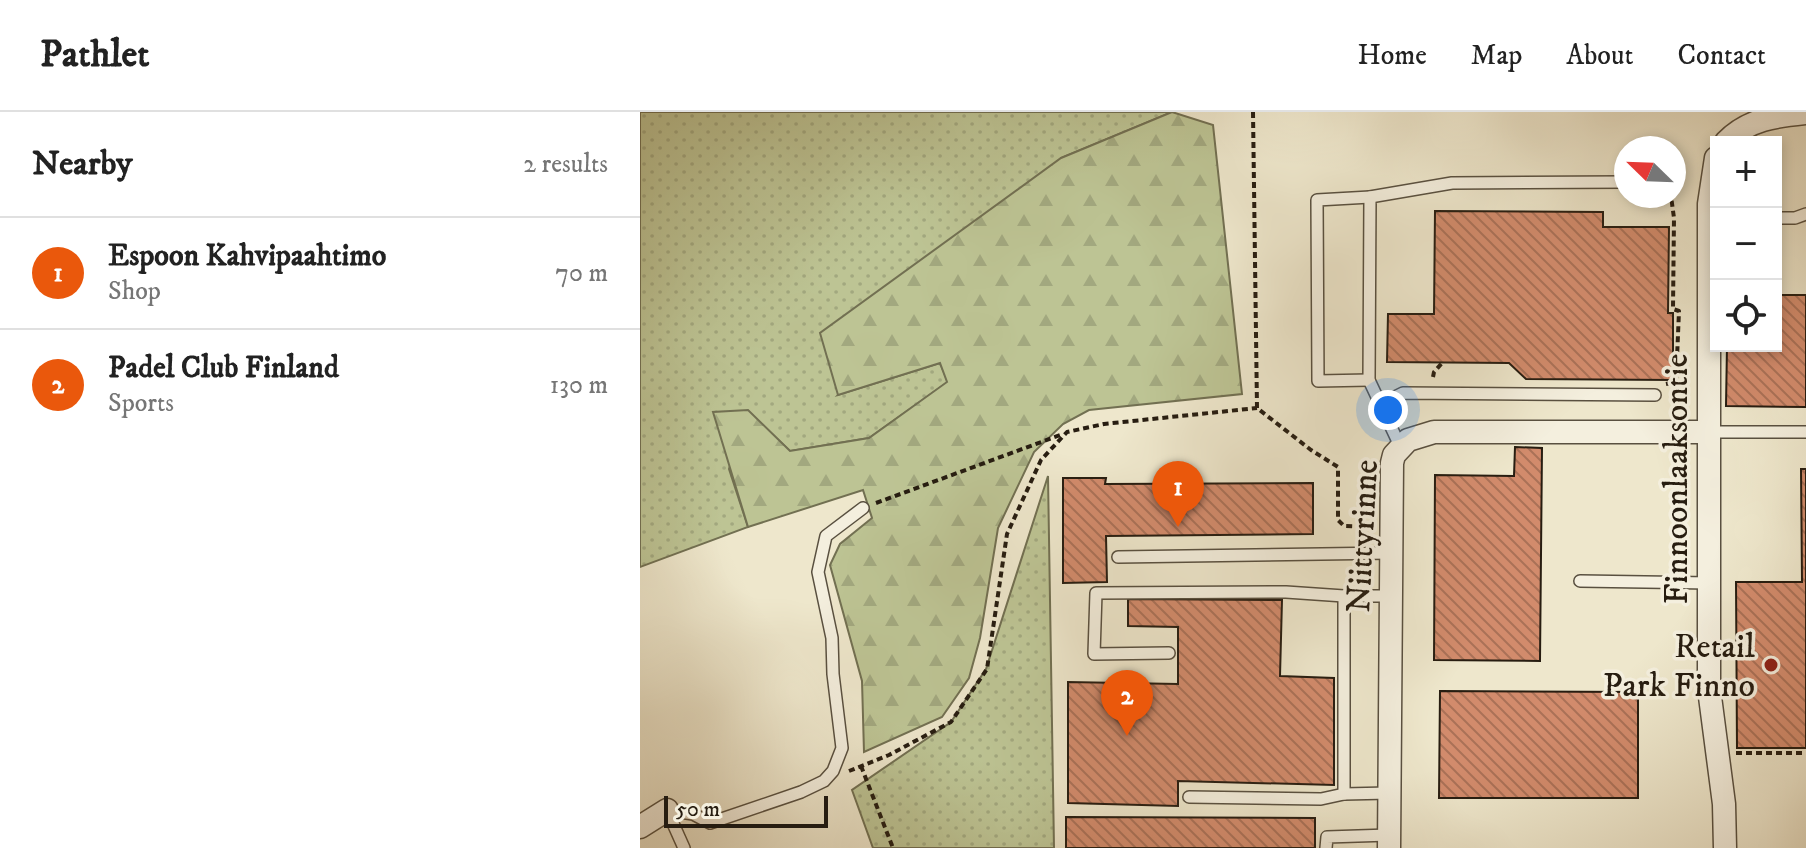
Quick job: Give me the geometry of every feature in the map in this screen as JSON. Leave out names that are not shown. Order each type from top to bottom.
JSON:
[{"type":"street","points":[[1732,136],[1741,128],[1760,120],[1806,113]]},
{"type":"street","name":"Finnoonlaaksontie","points":[[1711,280],[1709,689],[1724,804],[1725,848]]},
{"type":"street","name":"Niittyrinne","points":[[1389,842],[1390,528],[1392,463],[1400,446],[1416,436],[1434,432],[1710,432]]},
{"type":"street","points":[[640,827],[667,810]]},
{"type":"lane","points":[[1369,380],[1318,381],[1317,200],[1370,197],[1452,183],[1614,182]]},
{"type":"lane","points":[[1370,197],[1369,380],[1400,446]]},
{"type":"lane","points":[[1782,218],[1806,214]]},
{"type":"lane","points":[[1381,404],[1403,393],[1655,395]]},
{"type":"lane","points":[[1710,432],[1806,432]]},
{"type":"lane","points":[[667,810],[693,814],[710,823],[801,792],[824,781],[833,771],[842,748],[832,638],[818,572],[826,536],[863,508]]},
{"type":"lane","points":[[1118,557],[1390,553]]},
{"type":"lane","points":[[1580,581],[1710,583]]},
{"type":"lane","points":[[1169,653],[1094,654],[1096,593],[1286,592],[1390,596]]},
{"type":"lane","points":[[1344,596],[1344,794]]},
{"type":"lane","points":[[1189,797],[1321,799],[1344,794],[1389,793]]},
{"type":"lane","points":[[667,810],[684,848]]},
{"type":"lane","points":[[1326,848],[1327,837],[1389,842]]},
{"type":"path","points":[[1253,112],[1257,408]]},
{"type":"path","points":[[1655,395],[1665,384],[1676,382],[1679,311],[1673,309],[1673,208]]},
{"type":"path","points":[[863,508],[1067,432],[1104,424],[1257,408],[1338,467],[1338,520],[1344,526],[1390,528]]},
{"type":"path","points":[[893,848],[861,766],[889,755],[951,722],[987,669],[1007,534],[1041,460],[1067,432]]},
{"type":"path","points":[[1734,753],[1806,753]]},
{"type":"green space","points":[[640,112],[1172,112],[1061,158],[838,395],[940,363],[948,382],[869,438],[790,451],[748,411],[729,469],[748,527],[640,567]]},
{"type":"green space","points":[[1172,112],[1213,125],[1242,394],[1089,410],[1063,424],[1034,452],[998,528],[980,638],[969,678],[942,717],[864,752],[862,681],[830,565],[840,544],[872,518],[863,490],[748,527],[713,412],[748,410],[790,451],[869,438],[947,382],[940,363],[838,395],[820,333],[1061,158]]},
{"type":"green space","points":[[1048,476],[1054,848],[873,848],[852,790],[951,722],[986,669]]},
{"type":"building","points":[[1435,211],[1603,212],[1603,227],[1669,227],[1668,313],[1673,313],[1673,380],[1526,379],[1509,363],[1387,362],[1388,314],[1434,314]]},
{"type":"building","points":[[1782,295],[1806,295],[1806,407],[1726,406],[1727,352],[1782,352]]},
{"type":"building","points":[[1515,447],[1542,448],[1540,661],[1434,660],[1435,475],[1514,476]]},
{"type":"building","name":"Retail Park Finno","points":[[1801,469],[1806,469],[1806,748],[1737,748],[1736,582],[1802,582]]},
{"type":"building","points":[[1063,478],[1106,478],[1105,484],[1313,483],[1313,534],[1106,536],[1107,582],[1063,583]]},
{"type":"building","points":[[1128,599],[1282,600],[1280,676],[1334,678],[1334,785],[1178,781],[1178,806],[1068,803],[1068,682],[1178,684],[1178,627],[1128,626]]},
{"type":"building","points":[[1440,691],[1638,692],[1638,798],[1439,798]]},
{"type":"building","points":[[1066,817],[1315,818],[1315,848],[1066,848]]},
{"type":"place","name":"Espoon Kahvipaahtimo","points":[[1178,527]]},
{"type":"place","name":"Retail Park Finno","points":[[1771,665]]},
{"type":"place","name":"Padel Club Finland","points":[[1127,736]]}]
